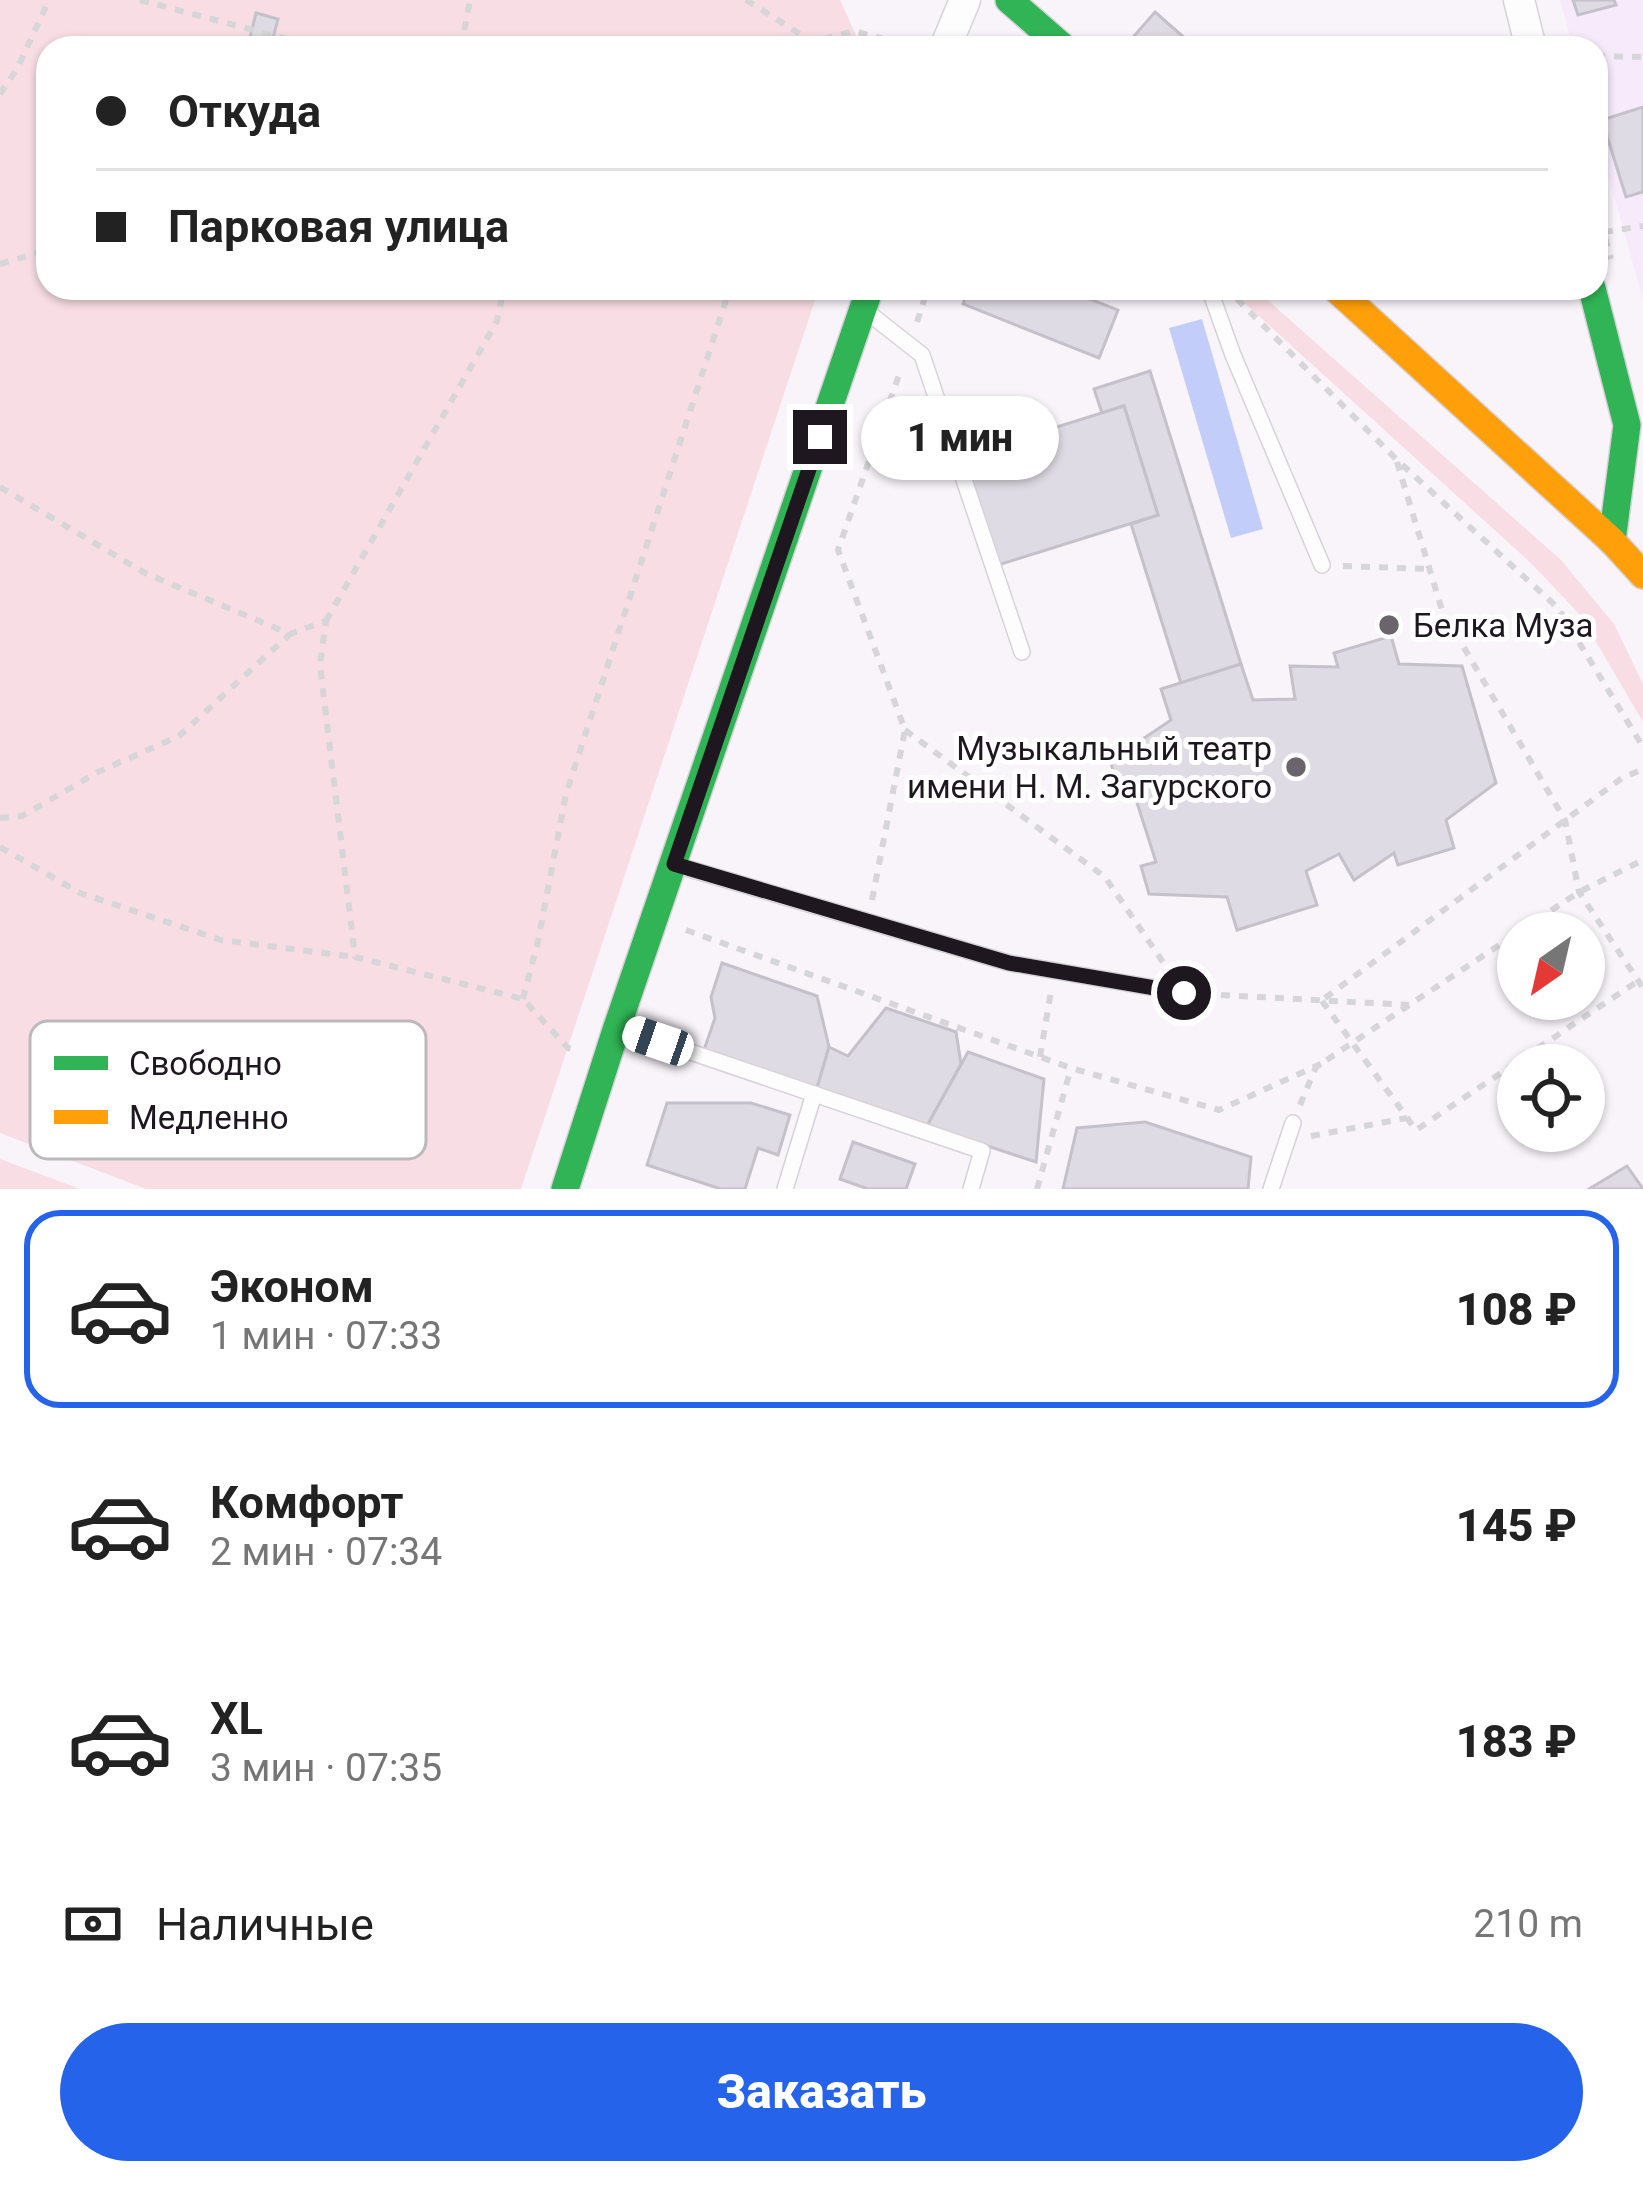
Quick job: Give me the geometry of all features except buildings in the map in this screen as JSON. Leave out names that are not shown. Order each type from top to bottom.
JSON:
[{"type":"street","points":[[951,36],[965,0]]},
{"type":"street","points":[[1009,0],[1050,36]]},
{"type":"street","points":[[1519,0],[1528,36]]},
{"type":"street","points":[[565,1189],[866,300]]},
{"type":"street","points":[[1348,300],[1612,541],[1643,575]]},
{"type":"street","points":[[1595,300],[1627,425],[1612,541]]},
{"type":"lane","points":[[869,300],[922,355],[1022,652]]},
{"type":"lane","points":[[1212,300],[1322,565]]},
{"type":"lane","points":[[674,864],[1009,963],[1184,993]]},
{"type":"lane","points":[[617,1027],[982,1151],[971,1189]]},
{"type":"lane","points":[[785,1189],[814,1094]]},
{"type":"lane","points":[[1271,1189],[1290,1132]]},
{"type":"path","points":[[0,94],[49,0]]},
{"type":"path","points":[[140,0],[276,36]]},
{"type":"path","points":[[463,36],[470,0]]},
{"type":"path","points":[[746,0],[799,36]]},
{"type":"path","points":[[839,36],[854,31],[873,36]]},
{"type":"path","points":[[1608,56],[1643,57]]},
{"type":"path","points":[[1608,231],[1643,226]]},
{"type":"path","points":[[0,264],[36,254]]},
{"type":"path","points":[[355,957],[320,665],[326,621],[496,321],[501,300]]},
{"type":"path","points":[[523,999],[566,794],[726,300]]},
{"type":"path","points":[[868,921],[905,730],[838,550],[924,300]]},
{"type":"path","points":[[1238,300],[1396,459],[1558,608],[1643,747]]},
{"type":"path","points":[[1322,1000],[1416,1130],[1641,985],[1579,892],[1565,820],[1442,610],[1396,459]]},
{"type":"path","points":[[0,487],[145,572],[290,634]]},
{"type":"path","points":[[1322,565],[1429,569]]},
{"type":"path","points":[[0,818],[22,816],[98,772],[178,736],[290,634],[326,621]]},
{"type":"path","points":[[905,730],[1106,878],[1184,993]]},
{"type":"path","points":[[1322,1000],[1622,778],[1643,769]]},
{"type":"path","points":[[0,847],[80,893],[221,940],[355,957],[523,999],[568,1048],[606,1063]]},
{"type":"path","points":[[1407,1118],[1290,1132],[1316,1067],[1579,892],[1643,860]]},
{"type":"path","points":[[654,920],[1071,1068],[1220,1110],[1321,1064]]},
{"type":"path","points":[[1040,1057],[1055,970]]},
{"type":"path","points":[[1222,995],[1409,1006]]},
{"type":"path","points":[[1037,1189],[1071,1068]]},
{"type":"shaded area","points":[[0,0],[840,0],[856,36],[36,36],[36,300],[815,300],[521,1189],[146,1189],[68,1159],[426,1159],[426,1021],[30,1021],[30,1145],[0,1133]]},
{"type":"shaded area","points":[[1560,0],[1643,0],[1643,300],[1608,174],[1608,36],[1570,36]]},
{"type":"shaded area","points":[[1241,300],[1268,300],[1561,560],[1614,624],[1643,684],[1643,722],[1581,616],[1532,564]]},
{"type":"shaded area","points":[[0,1159],[80,1189],[0,1189]]},
{"type":"water","points":[[1202,319],[1263,529],[1231,538],[1169,328]]},
{"type":"traffic: fast","points":[[1009,0],[1050,36]]},
{"type":"traffic: fast","points":[[565,1189],[866,300]]},
{"type":"traffic: fast","points":[[1595,300],[1627,425],[1612,541]]},
{"type":"traffic: slow","points":[[1348,300],[1612,541],[1643,575]]},
{"type":"place","name":"Белка Муза","points":[[1389,625]]},
{"type":"place","name":"Музыкальный театр имени Н. М. Загурского","points":[[1296,767]]},
{"type":"route","points":[[820,437],[674,864],[1009,963],[1184,993]]}]
